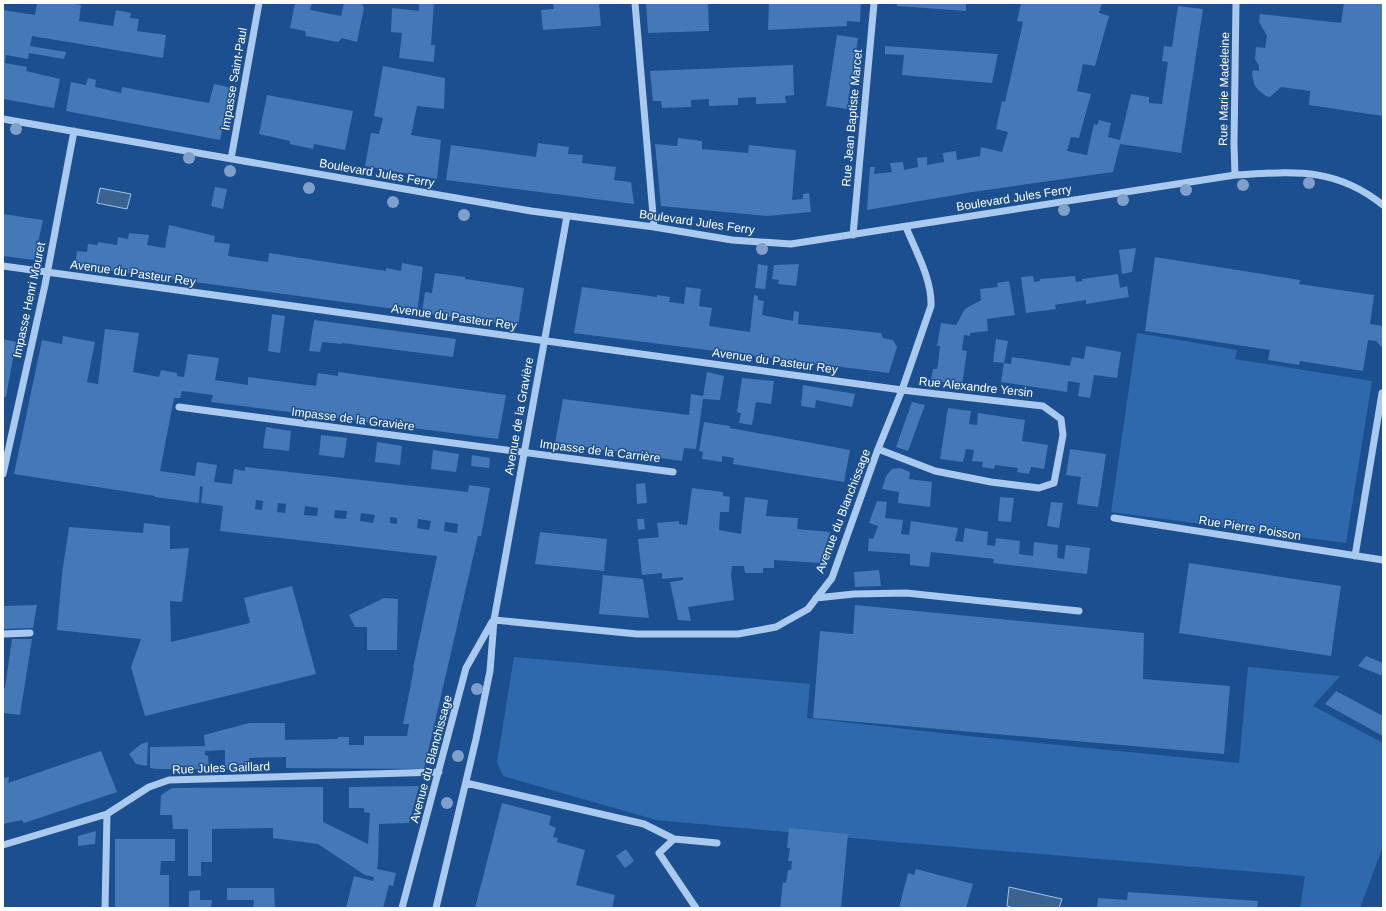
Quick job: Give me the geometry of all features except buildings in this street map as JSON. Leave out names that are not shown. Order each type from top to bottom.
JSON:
[{"type":"street","name":"Impasse Saint-Paul","points":[[231,159],[259,3]]},
{"type":"street","points":[[635,3],[654,227]]},
{"type":"street","name":"Rue Jean Baptiste Marcet","points":[[853,235],[874,3]]},
{"type":"street","name":"Rue Marie Madeleine","points":[[1235,175],[1236,3]]},
{"type":"street","name":"Boulevard Jules Ferry","points":[[3,119],[531,211],[654,227],[732,240],[790,244],[1235,175],[1308,173],[1334,178],[1356,187],[1383,205]]},
{"type":"street","name":"Impasse Henri Mouret","points":[[3,474],[47,272],[74,131]]},
{"type":"street","name":"Avenue de la Gravière","points":[[494,620],[567,216]]},
{"type":"street","name":"Avenue du Blanchissage","points":[[402,908],[466,668],[494,620],[636,634],[738,634],[776,627],[808,608],[832,578],[878,449],[902,390],[931,306],[929,284],[906,227]]},
{"type":"street","name":"Avenue du Pasteur Rey","points":[[3,266],[902,390]]},
{"type":"street","name":"Rue Alexandre Yersin","points":[[878,449],[935,471],[991,482],[1039,488],[1054,483],[1063,435],[1061,419],[1043,406],[902,390]]},
{"type":"street","points":[[1355,556],[1382,392]]},
{"type":"street","name":"Impasse de la Gravière","points":[[179,407],[524,452]]},
{"type":"street","name":"Impasse de la Carrière","points":[[524,452],[672,472]]},
{"type":"street","name":"Rue Pierre Poisson","points":[[1114,518],[1383,560]]},
{"type":"street","points":[[816,598],[854,594],[906,593],[1079,611]]},
{"type":"street","points":[[436,908],[466,783],[490,671],[494,620]]},
{"type":"street","points":[[3,634],[30,633]]},
{"type":"street","name":"Rue Jules Gaillard","points":[[3,845],[107,814],[149,787],[169,780],[439,772]]},
{"type":"street","points":[[466,783],[644,824],[674,839],[717,843]]},
{"type":"street","points":[[105,908],[107,814]]},
{"type":"street","points":[[674,839],[660,853],[696,908]]},
{"type":"shaded area","points":[[100,188],[131,194],[127,209],[97,203]]},
{"type":"shaded area","points":[[1137,333],[1237,350],[1235,359],[1372,381],[1346,543],[1111,512]]},
{"type":"shaded area","points":[[514,657],[810,684],[807,718],[968,736],[1239,763],[1248,667],[1340,676],[1313,706],[1383,743],[1383,846],[1360,908],[1300,908],[1305,876],[896,842],[656,820],[503,776],[497,762]]},
{"type":"shaded area","points":[[1009,887],[1062,899],[1059,908],[1013,908],[1007,906]]}]
